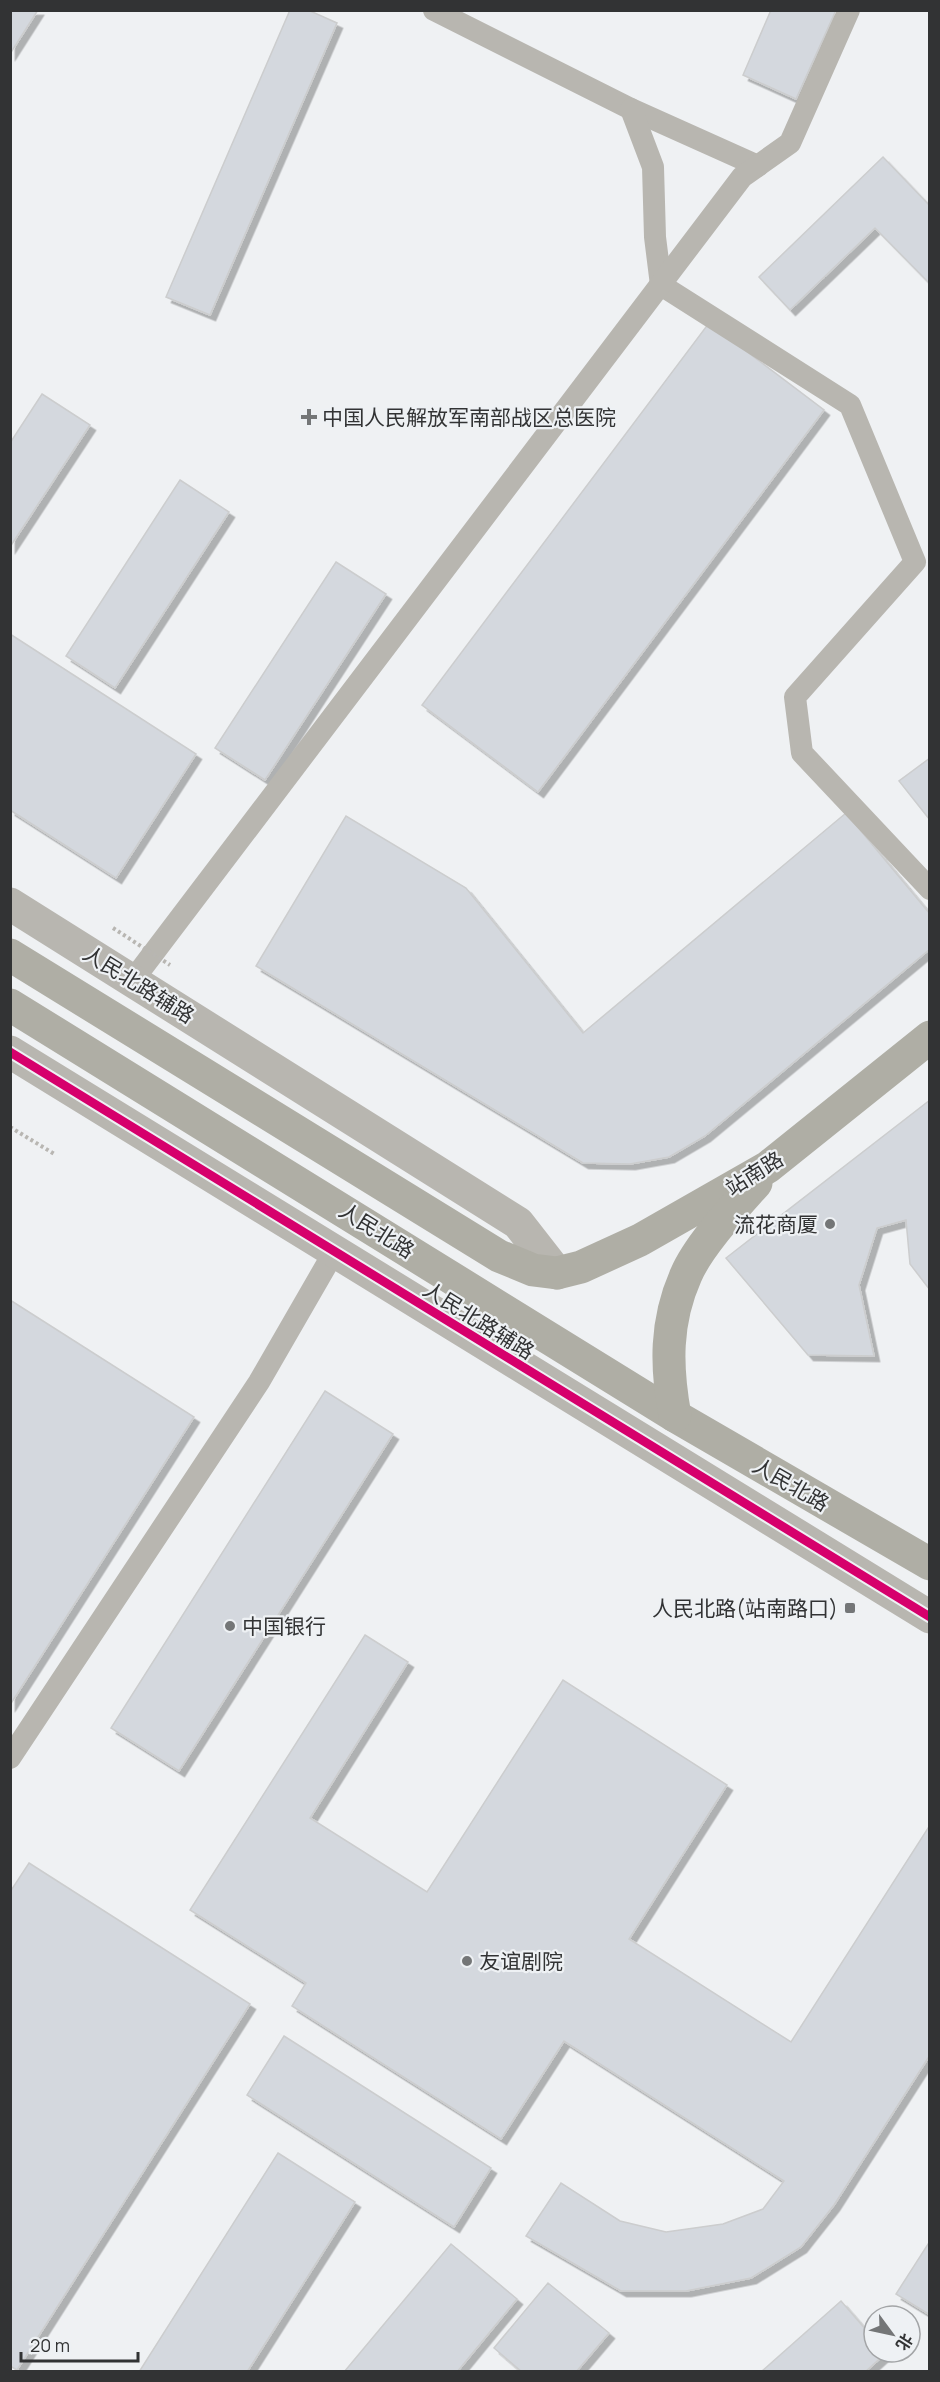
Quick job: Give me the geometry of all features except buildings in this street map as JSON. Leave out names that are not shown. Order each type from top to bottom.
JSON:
[{"type":"main road","name":"人民北路","points":[[10,955],[499,1256],[533,1270],[557,1273]]},
{"type":"main road","name":"人民北路","points":[[10,1005],[675,1416],[930,1564]]},
{"type":"main road","name":"站南路","points":[[557,1273],[581,1267],[640,1240],[768,1167],[930,1037]]},
{"type":"main road","points":[[675,1416],[668,1378],[668,1344],[674,1312],[686,1274],[712,1235],[768,1167]]},
{"type":"street","name":"人民北路辅路","points":[[10,904],[518,1223],[557,1273]]},
{"type":"street","points":[[162,1049],[185,1013]]},
{"type":"street","name":"人民北路辅路","points":[[10,1052],[929,1616]]},
{"type":"street","points":[[334,1252],[356,1217]]},
{"type":"lane","points":[[434,10],[631,109],[758,166]]},
{"type":"lane","points":[[133,980],[742,177],[790,143],[849,10]]},
{"type":"lane","points":[[631,109],[653,167],[655,237],[661,285]]},
{"type":"lane","points":[[661,285],[850,405],[915,562],[795,697],[802,753],[930,889]]},
{"type":"lane","points":[[10,1758],[259,1382],[334,1252]]},
{"type":"path","points":[[113,928],[170,965]]},
{"type":"path","points":[[10,1127],[56,1155]]},
{"type":"cycle path","points":[[10,1052],[930,1617]]},
{"type":"place","name":"中国人民解放军南部战区总医院","points":[[309,417]]},
{"type":"place","name":"流花商厦","points":[[830,1224]]},
{"type":"place","name":"人民北路(站南路口)","points":[[850,1608]]},
{"type":"place","name":"中国银行","points":[[230,1626]]},
{"type":"place","name":"友谊剧院","points":[[467,1961]]}]
